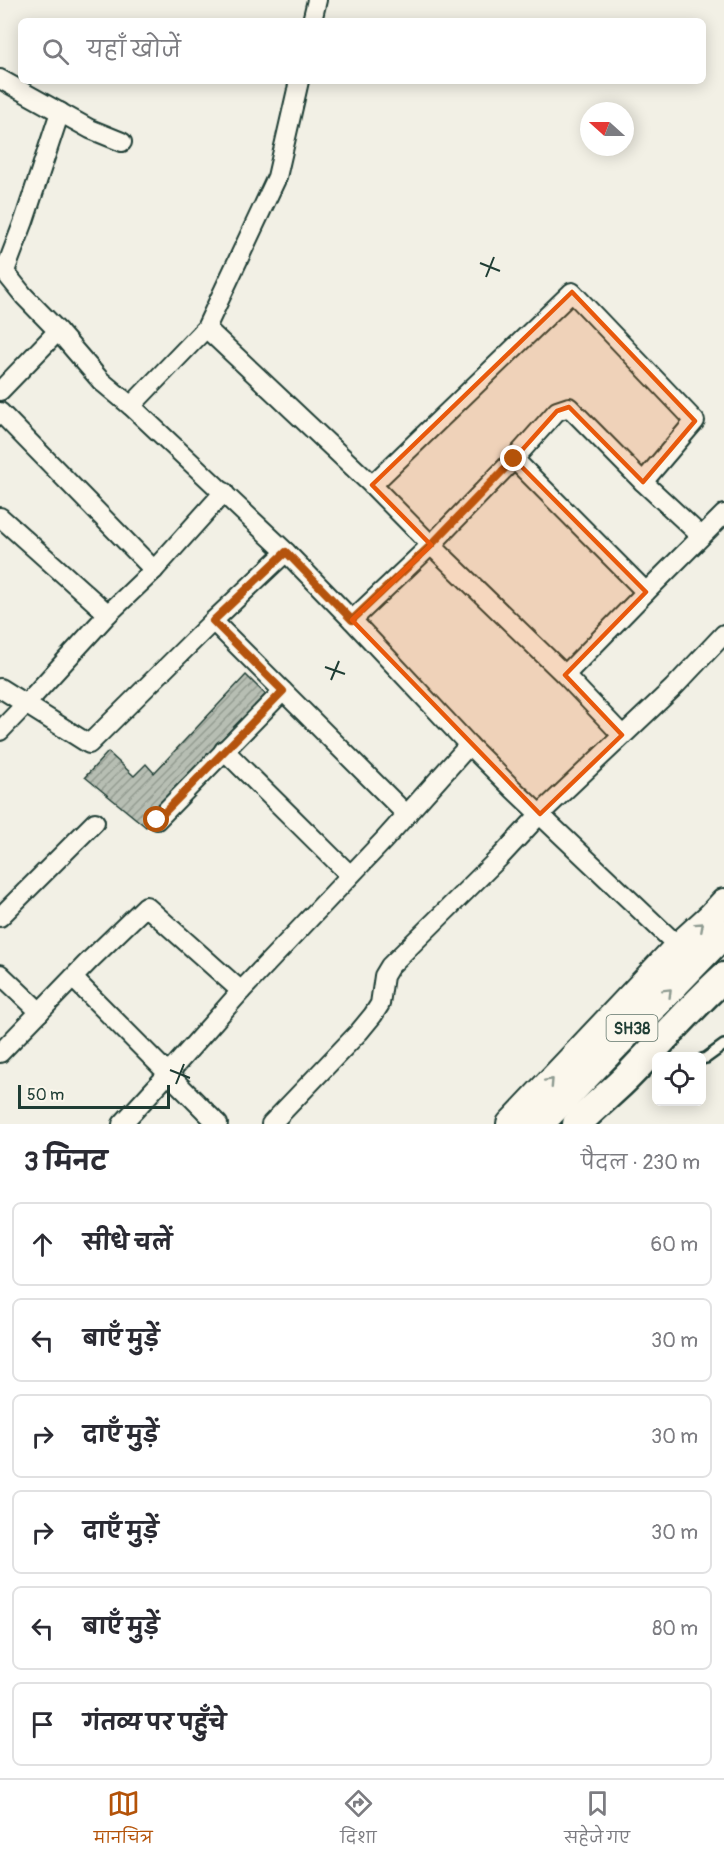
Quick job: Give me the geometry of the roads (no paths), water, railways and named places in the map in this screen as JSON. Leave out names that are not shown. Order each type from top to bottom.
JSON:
[{"type":"main road","name":"SH38","points":[[539,1124],[720,949]]},
{"type":"main road","name":"SH38","points":[[587,1119],[639,1073],[695,1004],[724,977]]},
{"type":"street","points":[[313,18],[317,0]]},
{"type":"street","points":[[0,79],[90,129],[122,142]]},
{"type":"street","points":[[131,406],[206,328],[277,177],[297,84]]},
{"type":"street","points":[[60,112],[24,221],[2,268],[24,296],[101,381],[131,406],[286,552],[469,746],[678,946]]},
{"type":"street","points":[[372,485],[572,292],[695,421],[643,482]]},
{"type":"street","points":[[206,328],[372,485],[566,675],[622,735]]},
{"type":"street","points":[[0,391],[58,332]]},
{"type":"street","points":[[352,620],[431,545],[557,411],[569,407],[643,482],[701,536]]},
{"type":"street","points":[[0,412],[154,570]]},
{"type":"street","points":[[514,459],[646,592]]},
{"type":"street","points":[[0,731],[108,614],[154,570],[224,492]]},
{"type":"street","points":[[566,675],[724,514]]},
{"type":"street","points":[[0,517],[108,614]]},
{"type":"street","points":[[0,688],[89,744],[286,552]]},
{"type":"street","points":[[213,621],[406,815]]},
{"type":"street","points":[[271,1124],[373,1016],[380,1004],[384,976],[390,966],[540,814],[673,688],[724,634]]},
{"type":"street","points":[[157,820],[283,691]]},
{"type":"street","points":[[122,1124],[241,991],[469,746]]},
{"type":"street","points":[[224,750],[350,875]]},
{"type":"street","points":[[0,917],[95,822]]},
{"type":"street","points":[[510,1124],[678,946],[724,902]]},
{"type":"street","points":[[0,1053],[146,906],[241,991]]},
{"type":"street","points":[[0,974],[40,1012]]},
{"type":"street","points":[[73,978],[218,1124]]},
{"type":"lane","points":[[706,1058],[724,1045]]}]
